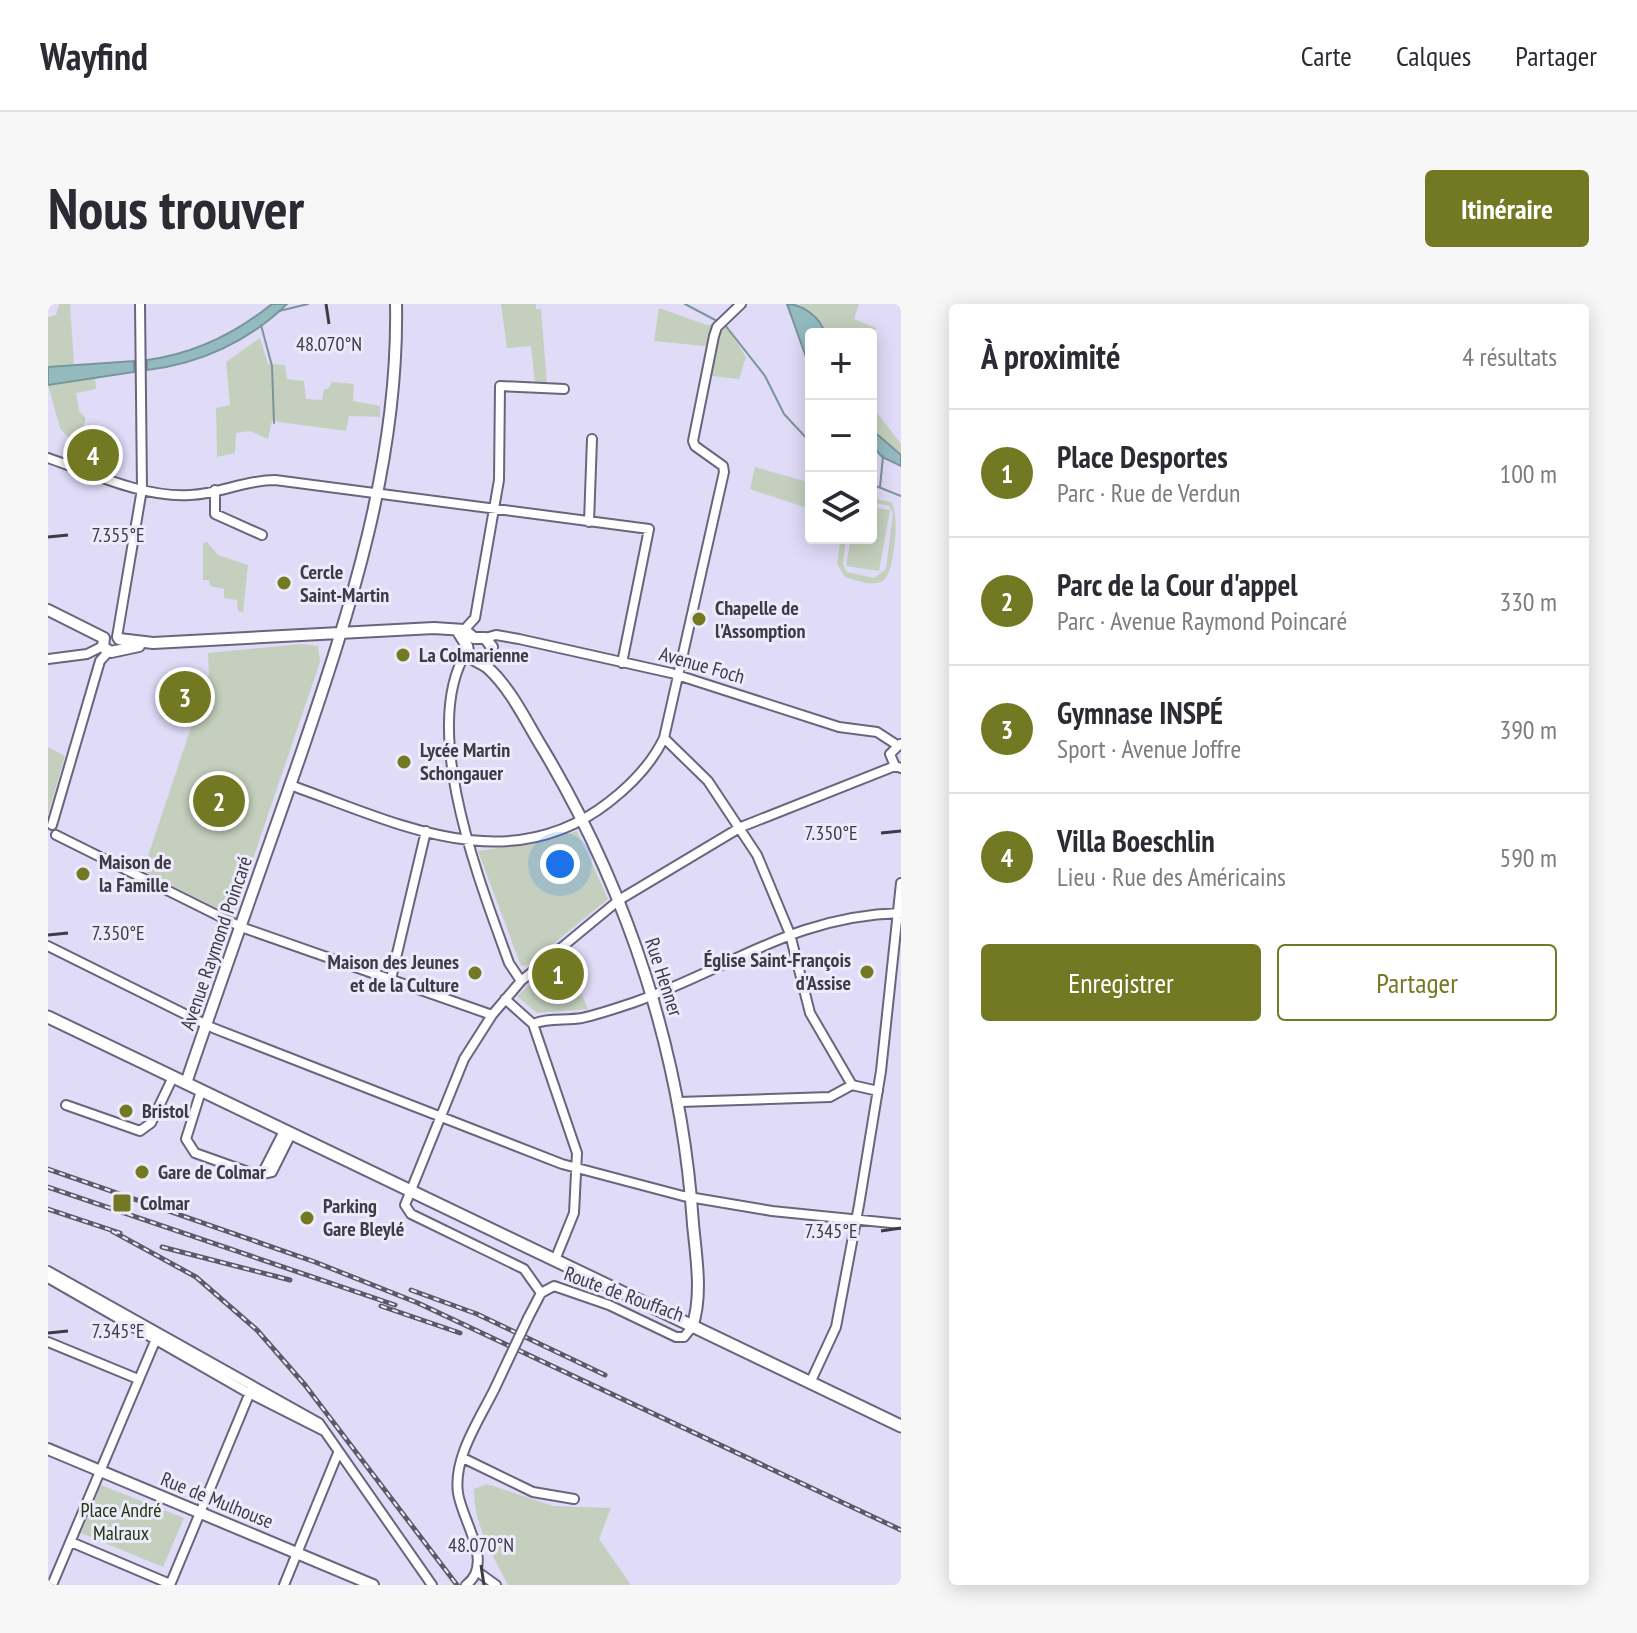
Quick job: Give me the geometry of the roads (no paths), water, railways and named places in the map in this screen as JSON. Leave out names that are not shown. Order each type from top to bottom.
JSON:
[{"type":"main road","name":"Route de Rouffach","points":[[48,1020],[172,1080],[186,1083],[901,1426]]},
{"type":"street","points":[[140,304],[142,489],[111,644],[100,661],[50,825],[52,837],[241,927],[492,1015]]},
{"type":"street","name":"Avenue Raymond Poincaré","points":[[186,1083],[342,632],[378,495],[395,377],[396,304]]},
{"type":"street","points":[[290,785],[426,831],[466,841],[522,840],[548,834],[583,819],[620,793],[640,773],[664,738],[724,472],[717,461],[693,441],[720,324],[741,304]]},
{"type":"street","points":[[48,659],[87,654],[111,644],[342,632],[460,630],[475,618],[495,511],[500,386],[564,389]]},
{"type":"street","points":[[589,522],[592,439]]},
{"type":"street","points":[[48,458],[142,489],[179,496],[257,480],[275,480],[649,529],[622,663]]},
{"type":"street","points":[[215,490],[215,514],[262,535]]},
{"type":"street","points":[[48,610],[111,644]]},
{"type":"street","points":[[460,630],[478,650],[459,666],[453,688],[451,730],[456,789],[466,841],[509,963],[521,981]]},
{"type":"street","name":"Avenue Foch","points":[[478,650],[505,637],[679,676],[839,727],[877,732],[896,755]]},
{"type":"street","name":"Rue Henner","points":[[478,650],[524,718],[583,819],[619,900],[651,995],[679,1102],[692,1197],[696,1266],[692,1327]]},
{"type":"street","points":[[664,738],[708,781],[741,827],[767,875],[790,934],[810,1013],[852,1085]]},
{"type":"street","points":[[412,1193],[464,1059],[492,1015],[521,981],[619,900],[741,827],[882,769],[896,755]]},
{"type":"street","points":[[391,979],[426,831]]},
{"type":"street","points":[[810,1383],[836,1327],[856,1221],[878,1091],[901,883]]},
{"type":"street","points":[[533,1024],[544,1020],[580,1018],[651,995],[790,934],[859,915],[900,913]]},
{"type":"street","points":[[48,946],[208,1024],[439,1117],[578,1168],[692,1197],[856,1221],[901,1224]]},
{"type":"street","points":[[505,999],[533,1024],[566,1112],[578,1168],[574,1213],[555,1260]]},
{"type":"street","points":[[66,1105],[140,1131],[151,1123],[172,1080]]},
{"type":"street","points":[[679,1102],[830,1097],[852,1085],[878,1091]]},
{"type":"street","points":[[201,1091],[187,1143],[195,1153],[261,1176],[288,1132]]},
{"type":"street","name":"Route de Rouffach","points":[[412,1193],[408,1208],[524,1269],[541,1293],[550,1287],[564,1288],[676,1337],[684,1337],[692,1327]]},
{"type":"street","points":[[48,1271],[156,1337],[311,1418],[323,1430],[432,1585]]},
{"type":"street","points":[[48,1278],[68,1285]]},
{"type":"street","points":[[466,1585],[478,1572],[479,1560],[458,1495],[463,1458],[541,1293]]},
{"type":"street","points":[[52,1585],[156,1337]]},
{"type":"street","points":[[48,1342],[138,1379]]},
{"type":"street","points":[[71,1542],[170,1584],[252,1389]]},
{"type":"street","name":"Rue de Mulhouse","points":[[48,1449],[373,1585]]},
{"type":"street","points":[[284,1585],[338,1453]]},
{"type":"street","points":[[463,1458],[533,1492],[557,1499],[574,1499]]},
{"type":"street","points":[[478,1572],[496,1585]]},
{"type":"waterway","points":[[279,311],[308,304]]},
{"type":"waterway","points":[[685,304],[719,322]]},
{"type":"waterway","points":[[261,325],[272,366],[274,423]]},
{"type":"waterway","points":[[725,325],[765,376],[784,414],[805,437]]},
{"type":"waterway","points":[[880,487],[883,456]]},
{"type":"waterway","points":[[877,486],[901,496]]},
{"type":"railway","points":[[48,1169],[315,1262],[418,1303],[901,1530]]},
{"type":"railway","points":[[48,1187],[395,1305]]},
{"type":"railway","points":[[48,1209],[120,1233]]},
{"type":"railway","points":[[112,1231],[196,1277],[257,1330],[305,1385],[457,1585]]},
{"type":"railway","points":[[162,1247],[290,1280]]},
{"type":"railway","points":[[411,1290],[477,1314],[605,1375]]},
{"type":"railway","points":[[381,1306],[460,1333]]},
{"type":"place","name":"Villa Boeschlin","points":[[93,455]]},
{"type":"place","name":"Cercle Saint-Martin","points":[[284,583]]},
{"type":"place","name":"Chapelle de l'Assomption","points":[[699,619]]},
{"type":"place","name":"La Colmarienne","points":[[403,655]]},
{"type":"place","name":"Gymnase INSPÉ","points":[[185,697]]},
{"type":"place","name":"Lycée Martin Schongauer","points":[[404,762]]},
{"type":"place","name":"Parc de la Cour d'appel","points":[[219,801]]},
{"type":"place","name":"Maison de la Famille","points":[[83,874]]},
{"type":"place","name":"Église Saint-François d'Assise","points":[[867,972]]},
{"type":"place","name":"Maison des Jeunes et de la Culture","points":[[475,973]]},
{"type":"place","name":"Place Desportes","points":[[558,974]]},
{"type":"place","name":"Bristol","points":[[126,1111]]},
{"type":"place","name":"Gare de Colmar","points":[[142,1172]]},
{"type":"place","name":"Colmar","points":[[122,1203]]},
{"type":"place","name":"Parking Gare Bleylé","points":[[307,1218]]},
{"type":"park label","name":"Place André Malraux","points":[[121,1522]]}]
